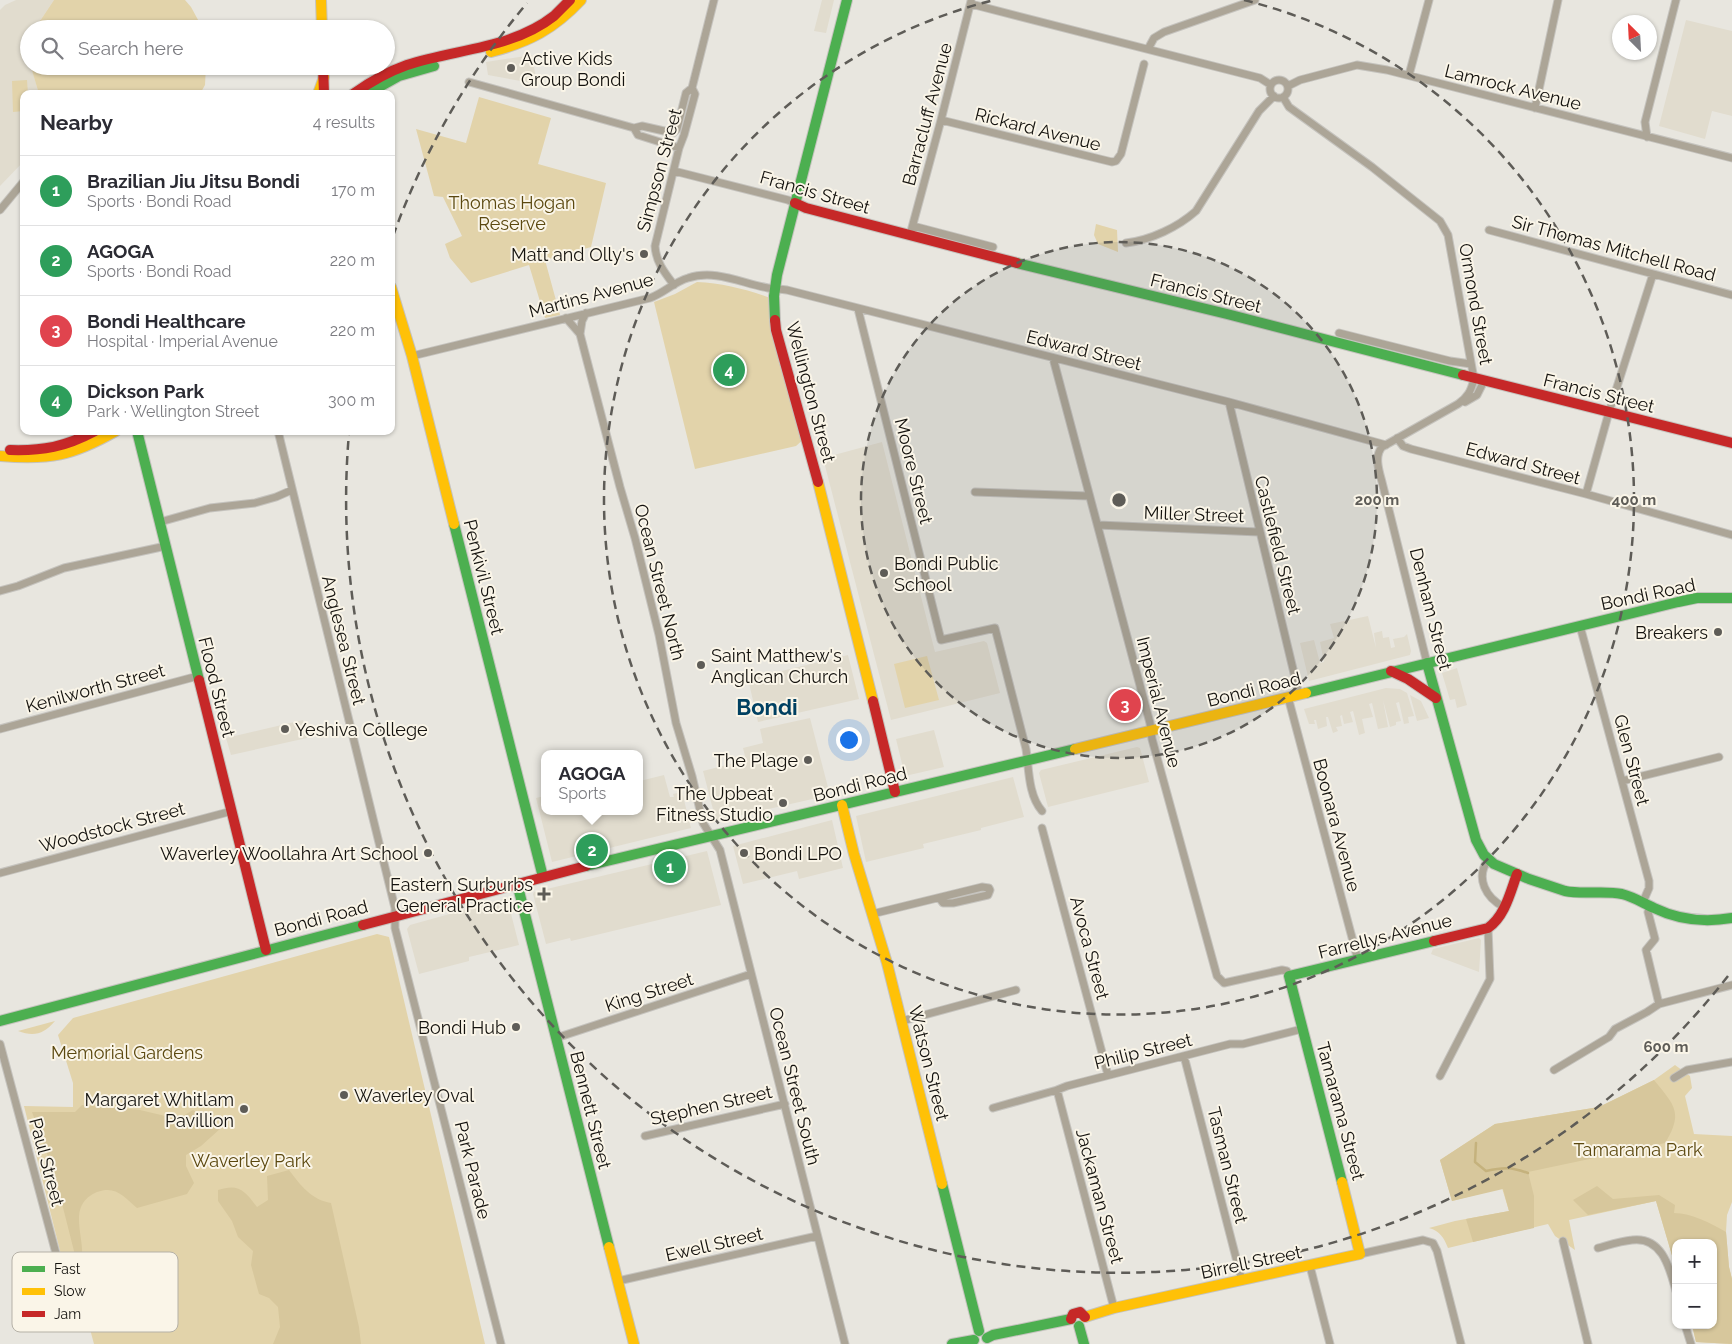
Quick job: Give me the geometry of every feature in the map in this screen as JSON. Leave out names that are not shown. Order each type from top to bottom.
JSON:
[{"type":"street","points":[[321,0],[322,20]]},
{"type":"street","points":[[395,70],[408,64],[502,41],[530,32],[549,20],[570,0]]},
{"type":"street","points":[[374,90],[409,72],[526,42],[556,25],[581,0]]},
{"type":"street","name":"Simpson Street","points":[[634,128],[642,126],[671,133],[677,129],[686,93],[692,88],[714,0]]},
{"type":"street","name":"Wellington Street","points":[[847,0],[774,289],[774,313],[776,330],[825,508],[896,792]]},
{"type":"street","points":[[1148,49],[1154,38],[1164,32],[1255,0]]},
{"type":"street","points":[[1409,76],[1429,0]]},
{"type":"street","points":[[1534,108],[1558,0]]},
{"type":"street","points":[[1647,137],[1645,122],[1676,0]]},
{"type":"street","points":[[971,2],[1260,78],[1271,85]]},
{"type":"street","name":"Barracluff Avenue","points":[[912,231],[971,2]]},
{"type":"street","name":"Rickard Avenue","points":[[941,120],[1107,162],[1116,161],[1121,154],[1144,64]]},
{"type":"street","name":"Lamrock Avenue","points":[[1288,86],[1300,80],[1357,65],[1387,70],[1732,158]]},
{"type":"street","points":[[319,90],[323,75]]},
{"type":"street","points":[[324,75],[324,90]]},
{"type":"street","points":[[359,90],[383,75]]},
{"type":"street","points":[[1275,81],[1285,82],[1288,86],[1287,92],[1283,97],[1278,98],[1270,91],[1271,85],[1275,81]]},
{"type":"street","points":[[469,82],[634,128],[638,135],[679,148]]},
{"type":"street","name":"Simpson Street","points":[[674,285],[659,265],[655,246],[679,148],[695,94],[692,88]]},
{"type":"street","points":[[1126,243],[1141,240],[1184,222],[1196,212],[1259,111],[1274,96]]},
{"type":"street","name":"Ormond Street","points":[[1283,97],[1289,107],[1440,221],[1448,235],[1471,364],[1479,380]]},
{"type":"street","name":"Francis Street","points":[[674,171],[788,200],[806,208],[993,247]]},
{"type":"street","points":[[0,210],[20,186]]},
{"type":"street","name":"Sir Thomas Mitchell Road","points":[[1489,230],[1732,295]]},
{"type":"street","name":"Francis Street","points":[[912,231],[1084,280],[1227,314],[1479,380],[1732,443]]},
{"type":"street","points":[[1586,494],[1609,412],[1653,274]]},
{"type":"street","name":"Martins Avenue","points":[[412,356],[650,298],[690,277],[711,275],[774,289]]},
{"type":"street","name":"Edward Street","points":[[774,289],[787,290],[1228,402],[1386,445]]},
{"type":"street","name":"Penkivil Street","points":[[395,300],[412,356],[543,877]]},
{"type":"street","name":"Moore Street","points":[[858,309],[941,640],[995,628],[1026,749],[1027,760]]},
{"type":"street","points":[[580,334],[582,321],[586,313]]},
{"type":"street","name":"Ocean Street North","points":[[566,318],[580,334],[659,635],[676,723],[703,823],[711,837]]},
{"type":"street","points":[[1339,333],[1450,361],[1471,364]]},
{"type":"street","name":"Imperial Avenue","points":[[1053,358],[1218,979],[1227,983],[1282,970],[1287,971],[1290,976]]},
{"type":"street","points":[[1386,445],[1458,404],[1468,397],[1479,380]]},
{"type":"street","name":"Castlefield Street","points":[[1228,402],[1299,694]]},
{"type":"street","points":[[0,449],[38,450],[60,448],[88,435]]},
{"type":"street","points":[[0,456],[42,459],[68,456],[109,435]]},
{"type":"street","name":"Flood Street","points":[[138,435],[266,950]]},
{"type":"street","name":"Anglesea Street","points":[[279,435],[395,915]]},
{"type":"street","name":"Edward Street","points":[[1397,438],[1401,444],[1411,449],[1586,494],[1732,535]]},
{"type":"street","name":"Denham Street","points":[[1386,445],[1379,450],[1378,464],[1436,698],[1476,840],[1488,860]]},
{"type":"street","points":[[160,522],[210,508],[255,504],[276,498],[292,490]]},
{"type":"street","points":[[975,492],[1089,496]]},
{"type":"street","name":"Miller Street","points":[[1098,526],[1259,532]]},
{"type":"street","points":[[0,591],[24,584],[64,568],[166,546]]},
{"type":"street","name":"Bondi Road","points":[[0,1020],[517,883],[1690,599],[1732,598]]},
{"type":"street","name":"Glen Street","points":[[1580,626],[1649,881],[1647,904],[1655,940],[1646,950],[1659,1004]]},
{"type":"street","points":[[1391,671],[1408,679],[1436,698]]},
{"type":"street","name":"Kenilworth Street","points":[[0,729],[198,676]]},
{"type":"street","name":"Boonara Avenue","points":[[1288,697],[1358,960]]},
{"type":"street","points":[[1622,782],[1719,757]]},
{"type":"street","points":[[1027,760],[1036,800],[1042,811]]},
{"type":"street","name":"Watson Street","points":[[842,805],[854,854],[902,1021],[980,1339]]},
{"type":"street","name":"Woodstock Street","points":[[0,872],[232,811]]},
{"type":"street","name":"Avoca Street","points":[[1042,828],[1108,1075]]},
{"type":"street","name":"Ocean Street South","points":[[711,837],[720,850],[845,1344]]},
{"type":"street","points":[[1504,907],[1491,899],[1484,886],[1482,873],[1488,860],[1517,874],[1564,892],[1612,892],[1627,895],[1674,916],[1695,921],[1712,922],[1732,918]]},
{"type":"street","points":[[1440,1076],[1490,979],[1488,928],[1495,923],[1504,907],[1517,874]]},
{"type":"street","name":"Bennett Street","points":[[517,883],[634,1344]]},
{"type":"street","points":[[872,914],[928,900],[940,899],[982,887],[989,888],[990,890],[988,895],[953,903],[943,903],[940,899]]},
{"type":"street","name":"Park Parade","points":[[395,915],[398,937],[501,1344]]},
{"type":"street","name":"Farrellys Avenue","points":[[1290,976],[1488,928]]},
{"type":"street","name":"King Street","points":[[556,1038],[751,974]]},
{"type":"street","name":"Tamarama Street","points":[[1290,976],[1360,1254]]},
{"type":"street","points":[[1554,1070],[1609,1038],[1615,1029],[1659,1004],[1732,985]]},
{"type":"street","points":[[902,1021],[1016,990]]},
{"type":"street","name":"Philip Street","points":[[993,1108],[1108,1075],[1230,1044],[1243,1044],[1302,1029]]},
{"type":"street","name":"Paul Street","points":[[0,1044],[56,1252]]},
{"type":"street","name":"Tasman Street","points":[[1184,1056],[1242,1281]]},
{"type":"street","points":[[1674,1078],[1692,1069],[1732,1062]]},
{"type":"street","points":[[0,1083],[9,1080]]},
{"type":"street","name":"Jackaman Street","points":[[1057,1090],[1114,1308]]},
{"type":"street","name":"Stephen Street","points":[[645,1136],[784,1104]]},
{"type":"street","name":"Ewell Street","points":[[618,1281],[818,1236]]},
{"type":"street","name":"Birrell Street","points":[[1075,1323],[1072,1315],[1076,1312],[1080,1312],[1085,1317],[1114,1308],[1424,1240],[1433,1243],[1437,1251],[1461,1344]]},
{"type":"street","points":[[1598,1248],[1634,1240],[1645,1241],[1663,1253],[1674,1284]]},
{"type":"street","points":[[1563,1241],[1588,1344]]},
{"type":"street","points":[[1310,1266],[1330,1344]]},
{"type":"street","points":[[952,1344],[1061,1320],[1075,1323],[1084,1344]]},
{"type":"street","points":[[1686,1329],[1691,1344]]},
{"type":"shaded area","points":[[16,0],[54,0],[41,20],[20,20],[20,75],[34,75],[38,90],[20,90],[20,165],[0,186],[0,10],[5,5]]},
{"type":"shaded area","points":[[822,0],[834,0],[826,33],[814,31]]},
{"type":"shaded area","points":[[1686,20],[1732,31],[1732,116],[1712,111],[1705,139],[1659,126]]},
{"type":"shaded area","name":"Active Kids Group Bondi","points":[[532,55],[537,84],[488,75],[486,62]]},
{"type":"shaded area","name":"Bondi Public School","points":[[882,442],[935,652],[984,641],[987,643],[1000,693],[891,720],[823,458]]},
{"type":"shaded area","points":[[1368,616],[1376,648],[1374,633],[1382,631],[1383,638],[1389,637],[1391,648],[1395,647],[1393,639],[1404,637],[1407,634],[1411,651],[1410,655],[1309,681],[1300,643],[1314,640],[1320,663],[1324,662],[1320,642],[1334,638],[1330,624]]},
{"type":"shaded area","points":[[848,655],[859,699],[758,722],[748,679]]},
{"type":"shaded area","points":[[1457,668],[1467,705],[1457,708],[1455,699],[1450,700],[1442,673]]},
{"type":"shaded area","points":[[1386,688],[1400,689],[1407,693],[1414,716],[1408,717],[1409,723],[1404,724],[1399,702],[1396,703],[1401,721],[1396,722],[1396,725],[1390,727],[1383,700],[1388,727],[1378,729],[1372,703],[1369,704],[1373,717],[1362,719],[1365,733],[1359,735],[1353,711],[1350,712],[1353,722],[1344,724],[1342,715],[1340,716],[1342,726],[1336,727],[1338,731],[1333,733],[1328,717],[1326,717],[1327,726],[1318,729],[1316,720],[1314,720],[1315,724],[1309,724],[1304,709]]},
{"type":"shaded area","points":[[1410,695],[1421,701],[1429,718],[1417,721]]},
{"type":"shaded area","points":[[810,718],[830,795],[716,821],[703,771],[746,760],[743,748],[763,743],[760,729]]},
{"type":"shaded area","name":"Yeshiva College","points":[[303,720],[307,738],[231,755],[226,738]]},
{"type":"shaded area","points":[[934,730],[944,767],[905,776],[896,739]]},
{"type":"shaded area","points":[[1137,747],[1140,748],[1149,782],[1048,807],[1039,773],[1041,770]]},
{"type":"shaded area","points":[[664,775],[670,797],[674,797],[673,794],[682,792],[691,828],[552,862],[536,798],[541,797],[541,815],[643,815],[643,780]]},
{"type":"shaded area","points":[[1013,777],[1024,817],[923,844],[924,848],[866,862],[856,816]]},
{"type":"shaded area","points":[[832,820],[843,868],[799,879],[797,871],[743,884],[733,846]]},
{"type":"shaded area","points":[[707,851],[721,905],[571,941],[570,938],[546,944],[534,892]]},
{"type":"shaded area","points":[[507,898],[519,945],[469,957],[469,961],[419,974],[407,929],[410,925]]},
{"type":"shaded area","points":[[1479,938],[1481,940],[1479,972],[1431,954],[1433,949]]},
{"type":"shaded area","points":[[1654,1080],[1667,1096],[1674,1109],[1674,1124],[1665,1143],[1528,1172],[1534,1196],[1534,1228],[1473,1242],[1466,1219],[1509,1211],[1503,1189],[1452,1201],[1440,1160],[1495,1124],[1599,1107]]},
{"type":"shaded area","points":[[82,1105],[140,1110],[178,1119],[193,1110],[221,1128],[201,1146],[186,1155],[186,1166],[194,1183],[187,1194],[137,1208],[124,1196],[115,1191],[104,1190],[88,1198],[82,1204],[79,1221],[82,1252],[74,1252],[55,1176],[32,1112],[75,1112]]},
{"type":"shaded area","points":[[289,1170],[312,1195],[331,1203],[359,1327],[361,1344],[273,1344],[280,1327],[278,1307],[269,1298],[259,1294],[251,1265],[253,1251],[238,1237],[232,1221],[218,1201],[218,1190],[231,1187],[241,1190],[257,1207],[268,1200],[267,1176]]},
{"type":"shaded area","points":[[1597,1186],[1613,1199],[1659,1195],[1675,1205],[1674,1213],[1694,1217],[1726,1232],[1732,1279],[1732,1344],[1696,1342],[1693,1329],[1717,1329],[1717,1239],[1672,1239],[1672,1255],[1656,1201],[1588,1215],[1573,1200]]},
{"type":"green space","points":[[54,0],[185,0],[198,20],[41,20]]},
{"type":"green space","points":[[33,75],[206,75],[205,85],[202,90],[38,90]]},
{"type":"green space","points":[[27,80],[28,90],[20,90],[20,111],[13,112],[12,81]]},
{"type":"green space","name":"Thomas Hogan Reserve","points":[[479,97],[551,118],[538,164],[606,183],[591,247],[545,260],[560,315],[545,318],[529,265],[471,283],[450,258],[445,244],[462,236],[443,197],[434,196],[416,129],[466,143]]},
{"type":"green space","points":[[1096,224],[1117,230],[1118,252],[1098,244],[1094,235]]},
{"type":"green space","points":[[697,282],[736,288],[773,299],[806,437],[796,446],[695,469],[654,302],[675,294]]},
{"type":"green space","points":[[927,656],[939,700],[905,708],[894,664]]},
{"type":"green space","name":"Waverley Park","points":[[377,934],[389,937],[485,1344],[94,1344],[91,1332],[178,1332],[178,1252],[60,1252],[24,1106],[73,1107],[73,1083],[58,1035],[73,1018]]},
{"type":"green space","points":[[55,1021],[47,1029],[38,1033],[29,1034],[18,1031]]},
{"type":"green space","name":"Tamarama Park","points":[[1675,1065],[1690,1076],[1692,1088],[1685,1096],[1694,1134],[1732,1136],[1732,1202],[1727,1215],[1726,1232],[1732,1279],[1732,1344],[1696,1342],[1693,1329],[1717,1329],[1717,1239],[1672,1239],[1672,1255],[1656,1201],[1569,1220],[1575,1250],[1555,1236],[1548,1224],[1448,1248],[1441,1235],[1429,1228],[1509,1211],[1502,1188],[1452,1201],[1440,1160],[1495,1124],[1599,1107],[1654,1080]]},
{"type":"waterway","points":[[1476,1143],[1475,1162],[1486,1171],[1507,1168],[1528,1173]]},
{"type":"traffic: fast","points":[[775,320],[774,296],[777,275],[847,0]]},
{"type":"traffic: fast","points":[[374,90],[399,76],[434,66]]},
{"type":"traffic: fast","points":[[1017,263],[1227,314],[1463,375]]},
{"type":"traffic: fast","points":[[138,435],[199,680]]},
{"type":"traffic: fast","points":[[454,524],[543,877]]},
{"type":"traffic: fast","points":[[1306,693],[1678,602],[1697,598],[1732,598]]},
{"type":"traffic: fast","points":[[1427,663],[1476,840],[1484,855],[1494,864],[1529,879],[1565,891],[1622,894],[1682,918],[1702,920],[1732,918]]},
{"type":"traffic: fast","points":[[586,866],[1075,749]]},
{"type":"traffic: fast","points":[[517,883],[609,1247]]},
{"type":"traffic: fast","points":[[0,1021],[363,925]]},
{"type":"traffic: fast","points":[[1342,1182],[1289,976],[1434,941]]},
{"type":"traffic: fast","points":[[942,1184],[979,1331]]},
{"type":"traffic: fast","points":[[987,1338],[993,1335],[1071,1319]]},
{"type":"traffic: fast","points":[[1079,1326],[1084,1344]]},
{"type":"traffic: fast","points":[[952,1344],[974,1340]]},
{"type":"traffic: slow","points":[[321,0],[322,20]]},
{"type":"traffic: slow","points":[[491,52],[517,44],[551,27],[581,0]]},
{"type":"traffic: slow","points":[[319,90],[324,77]]},
{"type":"traffic: slow","points":[[395,300],[412,356],[454,524]]},
{"type":"traffic: slow","points":[[0,456],[33,457],[60,454],[86,446],[108,435]]},
{"type":"traffic: slow","points":[[818,482],[873,701]]},
{"type":"traffic: slow","points":[[1075,749],[1306,693]]},
{"type":"traffic: slow","points":[[842,805],[854,854],[887,963],[942,1184]]},
{"type":"traffic: slow","points":[[1085,1317],[1114,1308],[1360,1254],[1342,1182]]},
{"type":"traffic: slow","points":[[609,1247],[634,1344]]},
{"type":"traffic: jam","points":[[395,70],[425,60],[502,42],[520,35],[538,27],[554,16],[570,0]]},
{"type":"traffic: jam","points":[[323,75],[324,90]]},
{"type":"traffic: jam","points":[[359,90],[385,75]]},
{"type":"traffic: jam","points":[[795,203],[806,208],[1017,263]]},
{"type":"traffic: jam","points":[[775,320],[776,330],[818,482]]},
{"type":"traffic: jam","points":[[1463,375],[1732,443]]},
{"type":"traffic: jam","points":[[10,450],[33,450],[54,447],[87,435]]},
{"type":"traffic: jam","points":[[1391,671],[1408,679],[1436,698]]},
{"type":"traffic: jam","points":[[199,680],[266,950]]},
{"type":"traffic: jam","points":[[873,701],[895,792]]},
{"type":"traffic: jam","points":[[363,925],[586,866]]},
{"type":"traffic: jam","points":[[1434,941],[1488,928],[1503,911],[1517,874]]},
{"type":"traffic: jam","points":[[1071,1319],[1073,1314],[1080,1312],[1085,1317]]},
{"type":"place","name":"Active Kids Group Bondi","points":[[511,68]]},
{"type":"place","name":"Matt and Olly's","points":[[644,254]]},
{"type":"place","name":"Dickson Park","points":[[729,370]]},
{"type":"place","name":"Bondi Public School","points":[[884,573]]},
{"type":"place","name":"Breakers","points":[[1718,632]]},
{"type":"place","name":"Saint Matthew's Anglican Church","points":[[701,665]]},
{"type":"place","name":"Bondi Healthcare","points":[[1125,705]]},
{"type":"place","name":"Yeshiva College","points":[[285,729]]},
{"type":"place","name":"The Plage","points":[[808,760]]},
{"type":"place","name":"The Upbeat Fitness Studio","points":[[783,803]]},
{"type":"place","name":"AGOGA","points":[[592,850]]},
{"type":"place","name":"Waverley Woollahra Art School","points":[[428,853]]},
{"type":"place","name":"Bondi LPO","points":[[744,853]]},
{"type":"place","name":"Brazilian Jiu Jitsu Bondi","points":[[670,867]]},
{"type":"place","name":"Eastern Surburbs General Practice","points":[[544,894]]},
{"type":"place","name":"Bondi Hub","points":[[516,1027]]},
{"type":"place","name":"Waverley Oval","points":[[344,1095]]},
{"type":"place","name":"Margaret Whitlam Pavillion","points":[[244,1109]]},
{"type":"district","name":"Bondi","points":[[767,707]]},
{"type":"park label","name":"Memorial Gardens","points":[[127,1052]]}]
